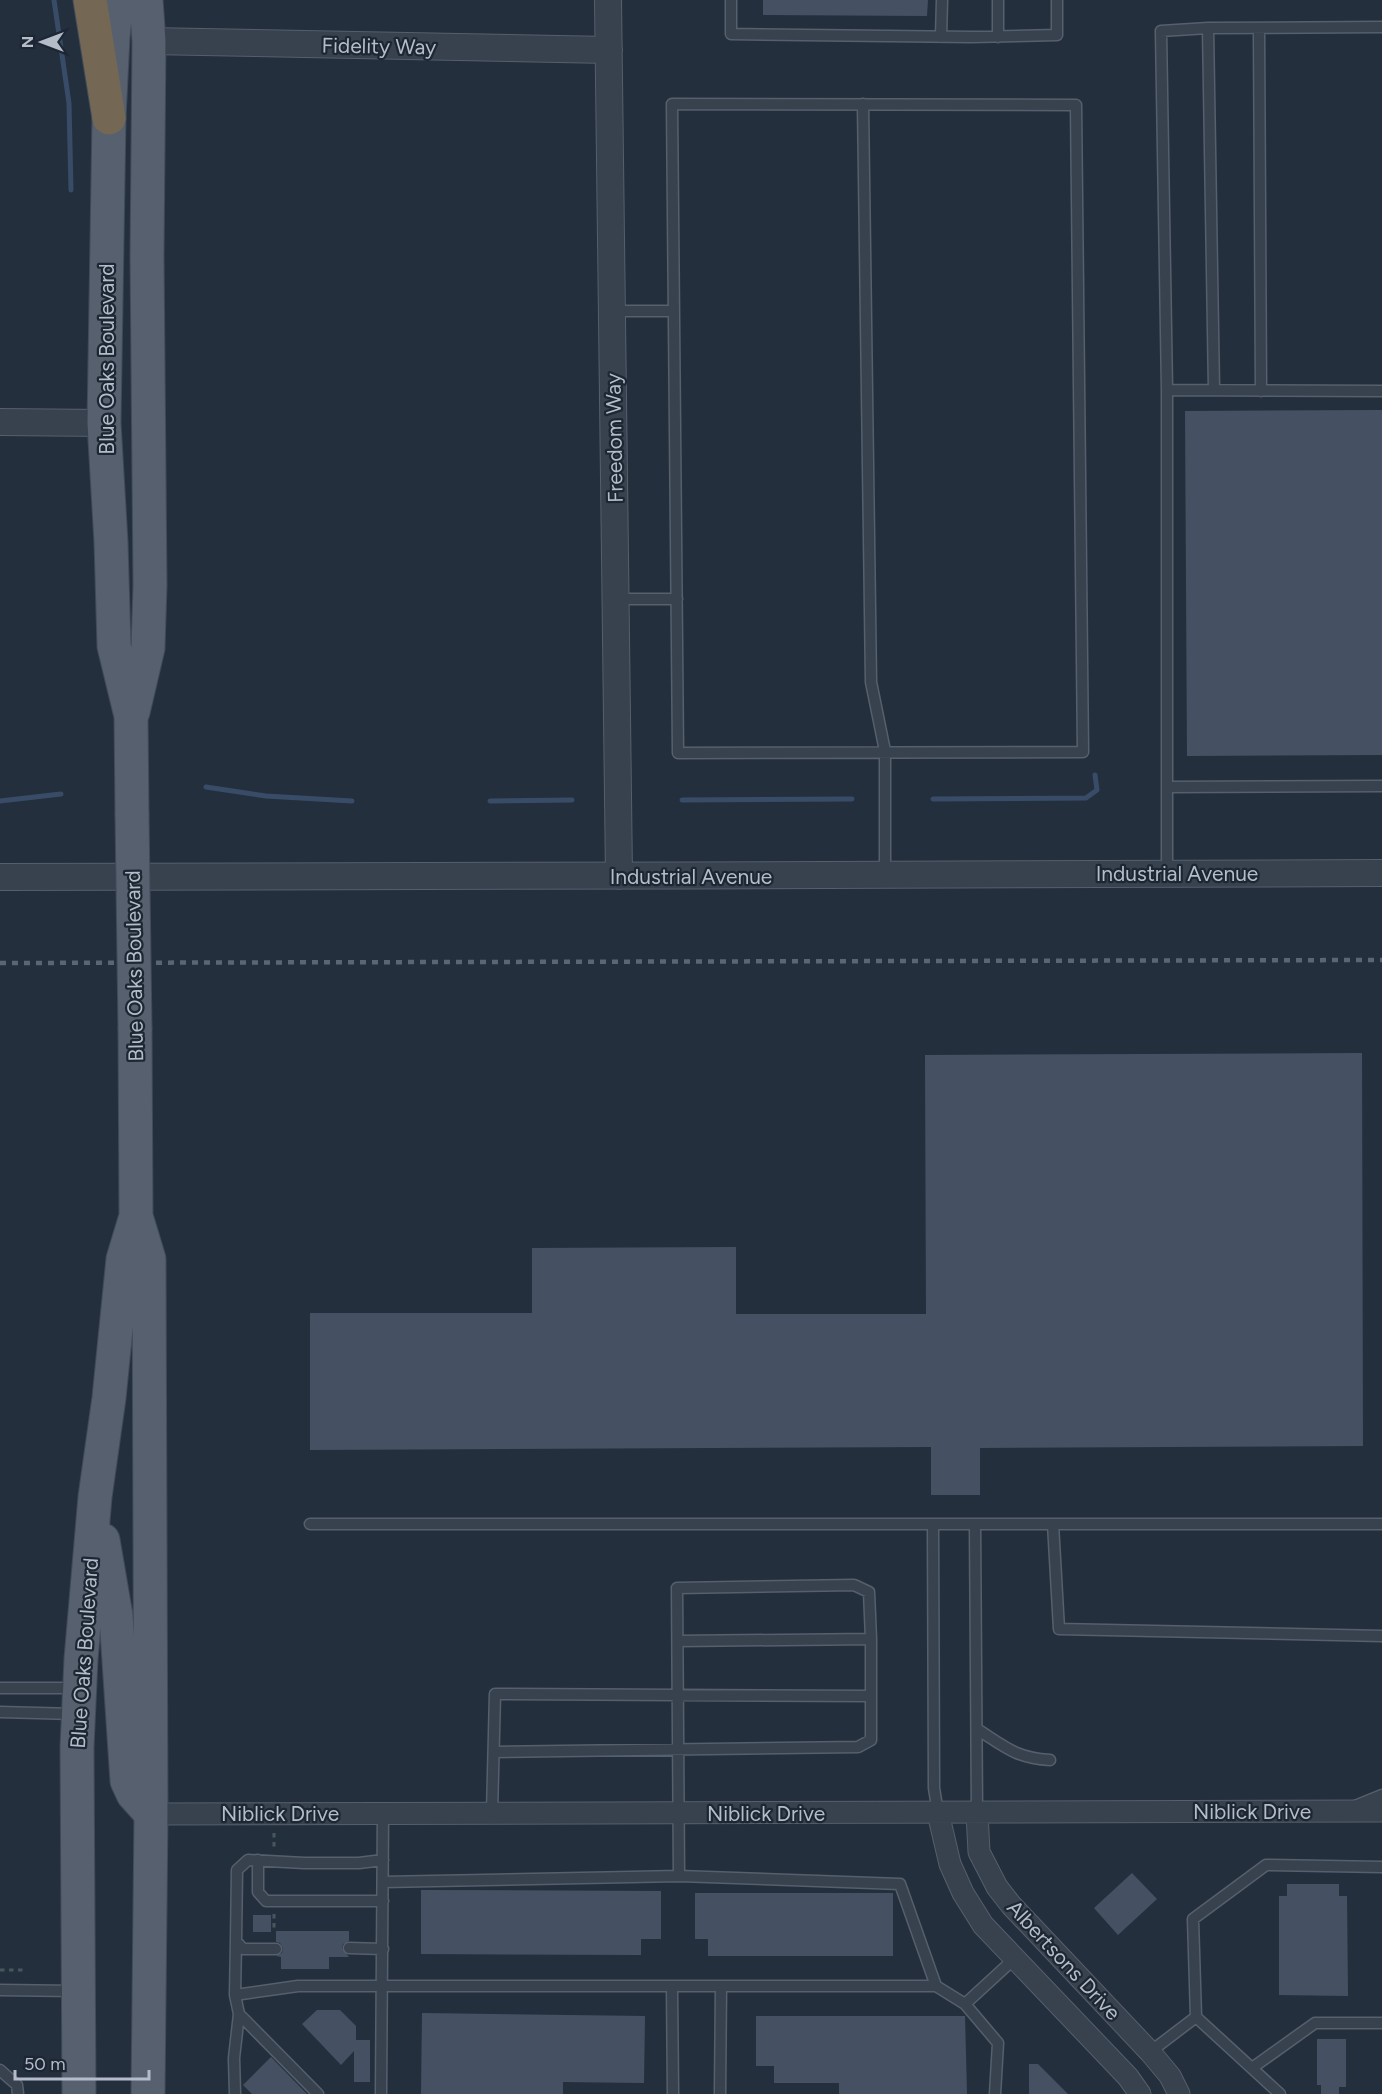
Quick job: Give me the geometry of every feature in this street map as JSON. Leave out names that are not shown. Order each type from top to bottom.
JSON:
[{"type":"highway","points":[[90,0],[109,118]]},
{"type":"main road","name":"Blue Oaks Boulevard","points":[[117,0],[112,37],[109,118],[104,423],[114,646],[131,716],[136,1216],[149,1259],[151,2084]]},
{"type":"main road","points":[[128,0],[135,32],[149,41]]},
{"type":"main road","name":"Blue Oaks Boulevard","points":[[131,716],[148,648],[149,41],[146,0]]},
{"type":"main road","name":"Blue Oaks Boulevard","points":[[79,2094],[77,1991],[79,1701],[95,1497],[109,1398],[123,1259],[136,1216]]},
{"type":"main road","points":[[95,1497],[116,1616],[127,1781],[133,1794],[151,1814]]},
{"type":"street","name":"Freedom Way","points":[[608,0],[619,876]]},
{"type":"street","name":"Fidelity Way","points":[[149,41],[609,50]]},
{"type":"street","points":[[0,422],[104,423]]},
{"type":"street","name":"Industrial Avenue","points":[[0,877],[736,877],[1382,873]]},
{"type":"street","name":"Niblick Drive","points":[[151,1814],[1382,1810]]},
{"type":"street","name":"Albertsons Drive","points":[[938,1813],[950,1864],[963,1893],[983,1925],[1128,2077],[1140,2094]]},
{"type":"street","name":"Albertsons Drive","points":[[977,1813],[979,1852],[997,1887],[1011,1905],[1150,2052],[1170,2076],[1179,2094]]},
{"type":"lane","points":[[731,0],[730,34],[941,37],[1057,35],[1057,0]]},
{"type":"lane","points":[[941,37],[942,0]]},
{"type":"lane","points":[[998,0],[998,37]]},
{"type":"lane","points":[[1167,873],[1167,390],[1161,31],[1208,28],[1382,27]]},
{"type":"lane","points":[[1208,28],[1214,390]]},
{"type":"lane","points":[[1259,28],[1261,391]]},
{"type":"lane","points":[[672,104],[1076,105],[1083,752],[678,753],[674,310],[672,104]]},
{"type":"lane","points":[[863,104],[871,682],[885,751],[885,875]]},
{"type":"lane","points":[[612,311],[674,310]]},
{"type":"lane","points":[[1167,390],[1382,391]]},
{"type":"lane","points":[[616,599],[677,599]]},
{"type":"lane","points":[[1167,787],[1382,786]]},
{"type":"lane","points":[[310,1524],[1382,1524]]},
{"type":"lane","points":[[933,1524],[934,1788],[938,1813]]},
{"type":"lane","points":[[975,1524],[977,1813]]},
{"type":"lane","points":[[1053,1524],[1059,1629],[1382,1636]]},
{"type":"lane","points":[[494,1752],[679,1748],[858,1747],[871,1740],[869,1593],[854,1585],[677,1588],[679,1748],[678,1813],[680,1876]]},
{"type":"lane","points":[[678,1641],[871,1639]]},
{"type":"lane","points":[[0,1688],[79,1701]]},
{"type":"lane","points":[[492,1813],[495,1694],[872,1696]]},
{"type":"lane","points":[[0,1712],[79,1701]]},
{"type":"lane","points":[[977,1729],[1018,1755],[1031,1759],[1050,1760]]},
{"type":"lane","points":[[1343,1811],[1382,1795]]},
{"type":"lane","points":[[381,2094],[383,1813]]},
{"type":"lane","points":[[234,2094],[234,2058],[239,2014],[235,1995],[237,1870],[248,1860],[360,1863],[383,1860]]},
{"type":"lane","points":[[258,1860],[258,1892],[266,1901],[383,1901]]},
{"type":"lane","points":[[1280,2094],[1196,2017],[1192,1919],[1266,1865],[1382,1867]]},
{"type":"lane","points":[[383,1882],[680,1876],[900,1884],[936,1986]]},
{"type":"lane","points":[[236,1941],[243,1948],[276,1948]]},
{"type":"lane","points":[[349,1948],[383,1948]]},
{"type":"lane","points":[[965,2004],[1014,1959]]},
{"type":"lane","points":[[235,1995],[298,1986],[936,1986],[965,2004],[998,2043],[995,2094]]},
{"type":"lane","points":[[720,2094],[721,1986]]},
{"type":"lane","points":[[672,1987],[673,2094]]},
{"type":"lane","points":[[0,1990],[77,1991]]},
{"type":"lane","points":[[239,2014],[318,2094]]},
{"type":"lane","points":[[1150,2052],[1196,2017]]},
{"type":"lane","points":[[1252,2068],[1315,2023],[1382,2023]]},
{"type":"lane","points":[[0,2068],[17,2085],[18,2094]]},
{"type":"path","points":[[0,1970],[24,1970]]},
{"type":"building","points":[[763,0],[928,0],[927,16],[763,15]]},
{"type":"building","points":[[1382,410],[1382,755],[1187,756],[1185,411]]},
{"type":"building","points":[[1362,1053],[1363,1446],[980,1448],[980,1495],[931,1495],[931,1447],[310,1450],[310,1313],[532,1313],[532,1248],[736,1247],[736,1314],[926,1314],[925,1055]]},
{"type":"building","points":[[1132,1873],[1157,1899],[1118,1935],[1094,1908]]},
{"type":"building","points":[[1287,1884],[1339,1884],[1339,1896],[1347,1896],[1348,1996],[1279,1995],[1279,1896],[1287,1896]]},
{"type":"building","points":[[421,1890],[661,1891],[661,1939],[641,1939],[641,1955],[421,1954]]},
{"type":"building","points":[[695,1893],[893,1893],[893,1956],[708,1956],[708,1939],[695,1939]]},
{"type":"building","points":[[253,1915],[271,1915],[271,1932],[253,1932]]},
{"type":"building","points":[[276,1931],[349,1931],[349,1941],[343,1944],[342,1948],[349,1957],[329,1957],[329,1969],[281,1969],[281,1957],[276,1956],[282,1953],[283,1948],[280,1943],[276,1942]]},
{"type":"building","points":[[317,2010],[340,2010],[356,2026],[356,2040],[370,2040],[370,2082],[354,2082],[354,2051],[341,2065],[302,2024]]},
{"type":"building","points":[[422,2013],[645,2016],[644,2083],[563,2082],[563,2094],[421,2094]]},
{"type":"building","points":[[756,2016],[965,2016],[967,2094],[839,2094],[839,2083],[774,2083],[774,2066],[756,2066]]},
{"type":"building","points":[[1317,2039],[1346,2039],[1346,2087],[1339,2087],[1339,2094],[1321,2094],[1321,2085],[1317,2085]]},
{"type":"building","points":[[271,2057],[307,2094],[252,2094],[243,2085]]},
{"type":"building","points":[[1029,2064],[1038,2064],[1068,2094],[1029,2094]]},
{"type":"waterway","points":[[54,0],[69,103],[71,190]]},
{"type":"waterway","points":[[933,799],[1086,798],[1097,790],[1095,775]]},
{"type":"waterway","points":[[206,787],[266,796],[352,801]]},
{"type":"waterway","points":[[0,801],[61,794]]},
{"type":"waterway","points":[[682,800],[852,799]]},
{"type":"waterway","points":[[490,801],[572,800]]},
{"type":"railway","points":[[0,963],[1382,960]]}]
